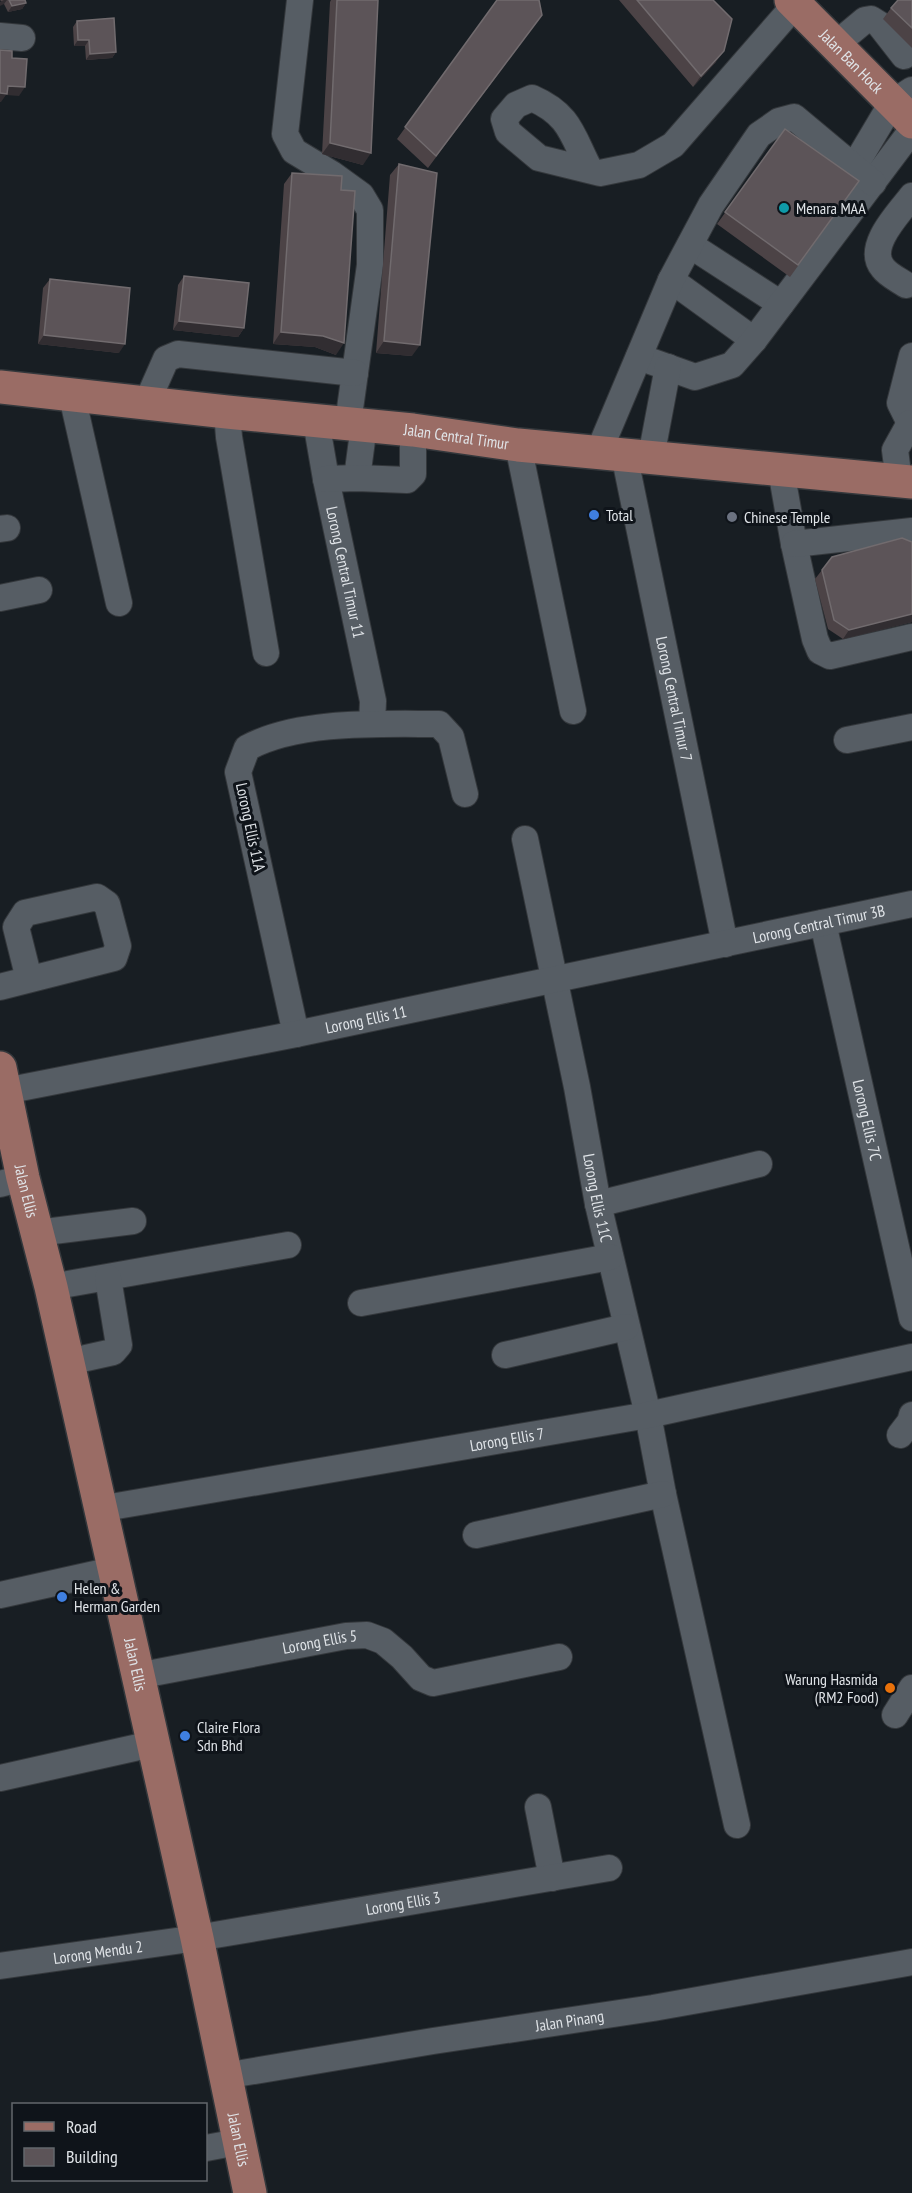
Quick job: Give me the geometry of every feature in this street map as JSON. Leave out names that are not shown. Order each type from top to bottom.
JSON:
[{"type":"main road","name":"Jalan Ban Hock","points":[[793,2],[835,45],[898,100]]},
{"type":"main road","name":"Jalan Central Timur","points":[[0,387],[413,430],[518,445],[906,482]]},
{"type":"main road","name":"Jalan Ellis","points":[[3,1080],[11,1181],[37,1233],[51,1287],[197,1938],[250,2193]]},
{"type":"street","points":[[300,0],[285,134],[294,151],[361,195],[369,210],[370,265],[355,373],[357,477]]},
{"type":"street","points":[[590,170],[600,173],[639,165],[673,145],[793,2]]},
{"type":"street","points":[[639,357],[695,377],[732,365],[781,304],[864,175],[898,100],[908,56],[879,24],[871,19],[865,20],[835,45]]},
{"type":"street","points":[[625,454],[639,357],[671,280],[711,205],[759,135],[779,121],[794,117],[864,175]]},
{"type":"street","points":[[864,175],[912,130]]},
{"type":"street","points":[[906,285],[883,268],[876,255],[880,239],[912,196]]},
{"type":"street","points":[[690,245],[781,304]]},
{"type":"street","points":[[671,280],[754,339]]},
{"type":"street","points":[[147,402],[166,359],[178,354],[355,373]]},
{"type":"street","points":[[906,482],[895,450],[911,423],[900,402],[912,356]]},
{"type":"street","points":[[625,454],[668,367]]},
{"type":"street","points":[[72,396],[119,603]]},
{"type":"street","points":[[227,412],[231,448],[266,653]]},
{"type":"street","name":"Lorong Central Timur 11","points":[[316,421],[373,701],[372,724]]},
{"type":"street","points":[[326,479],[357,477],[407,480],[413,474],[413,430]]},
{"type":"street","points":[[518,445],[573,711]]},
{"type":"street","name":"Lorong Central Timur 7","points":[[625,454],[725,944]]},
{"type":"street","points":[[781,470],[794,544],[815,639],[820,651],[830,656],[912,637]]},
{"type":"street","points":[[794,544],[910,537]]},
{"type":"street","points":[[0,598],[39,590]]},
{"type":"street","name":"Lorong Ellis 11A","points":[[296,1034],[238,772],[247,748],[264,739],[289,731],[372,724],[439,724],[451,737],[465,794]]},
{"type":"street","points":[[847,740],[912,727]]},
{"type":"street","name":"Lorong Ellis 11C","points":[[525,839],[578,1087],[598,1204],[648,1415],[663,1494],[737,1825]]},
{"type":"street","name":"Lorong Central Timur 3B","points":[[725,944],[912,904]]},
{"type":"street","name":"Lorong Ellis 7C","points":[[823,923],[912,1318]]},
{"type":"street","name":"Lorong Ellis 11","points":[[3,1080],[296,1034],[725,944]]},
{"type":"street","points":[[0,987],[29,979]]},
{"type":"street","points":[[598,1204],[759,1164]]},
{"type":"street","points":[[37,1233],[133,1221]]},
{"type":"street","points":[[51,1287],[288,1245]]},
{"type":"street","points":[[361,1303],[610,1257]]},
{"type":"street","points":[[68,1362],[113,1352],[119,1345],[108,1278]]},
{"type":"street","points":[[505,1355],[626,1327]]},
{"type":"street","name":"Lorong Ellis 7","points":[[99,1509],[648,1415],[912,1357]]},
{"type":"street","points":[[476,1535],[663,1494]]},
{"type":"street","points":[[0,1595],[113,1570]]},
{"type":"street","name":"Lorong Ellis 5","points":[[137,1676],[346,1636],[368,1635],[382,1641],[402,1657],[421,1678],[433,1683],[560,1657]]},
{"type":"street","points":[[895,1715],[912,1688]]},
{"type":"street","points":[[0,1778],[152,1744]]},
{"type":"street","points":[[538,1807],[552,1878]]},
{"type":"street","name":"Lorong Ellis 3","points":[[197,1938],[609,1868]]},
{"type":"street","name":"Lorong Mendu 2","points":[[0,1966],[197,1938]]},
{"type":"street","name":"Jalan Pinang","points":[[224,2076],[433,2041],[653,2008],[912,1962]]},
{"type":"street","points":[[207,2148],[238,2142]]},
{"type":"building","points":[[9,0],[25,0],[26,3],[12,6]]},
{"type":"building","points":[[337,0],[378,0],[371,153],[330,143]]},
{"type":"building","points":[[497,0],[539,0],[542,15],[436,156],[405,127]]},
{"type":"building","points":[[637,0],[713,0],[732,19],[724,51],[701,76]]},
{"type":"building","points":[[898,0],[912,0],[912,28],[891,8]]},
{"type":"building","points":[[114,18],[116,52],[90,54],[89,40],[78,40],[77,21]]},
{"type":"building","points":[[0,50],[12,51],[12,58],[27,59],[25,87],[8,86],[7,94],[0,93]]},
{"type":"building","name":"Menara MAA","points":[[785,129],[859,181],[798,265],[725,212]]},
{"type":"building","points":[[399,164],[437,173],[420,345],[384,341]]},
{"type":"building","points":[[292,173],[342,176],[341,190],[355,191],[344,343],[323,336],[281,332]]},
{"type":"building","points":[[184,276],[249,283],[244,328],[179,321]]},
{"type":"building","points":[[50,279],[130,288],[125,344],[44,335]]},
{"type":"building","points":[[902,538],[912,542],[912,614],[849,630],[834,620],[822,570],[832,557]]},
{"type":"place","name":"Menara MAA","points":[[784,208]]},
{"type":"place","name":"Total","points":[[594,515]]},
{"type":"place","name":"Chinese Temple","points":[[732,517]]},
{"type":"place","name":"Helen & Herman Garden","points":[[62,1597]]},
{"type":"place","name":"Warung Hasmida (RM2 Food)","points":[[890,1688]]},
{"type":"place","name":"Claire Flora Sdn Bhd","points":[[185,1736]]}]
